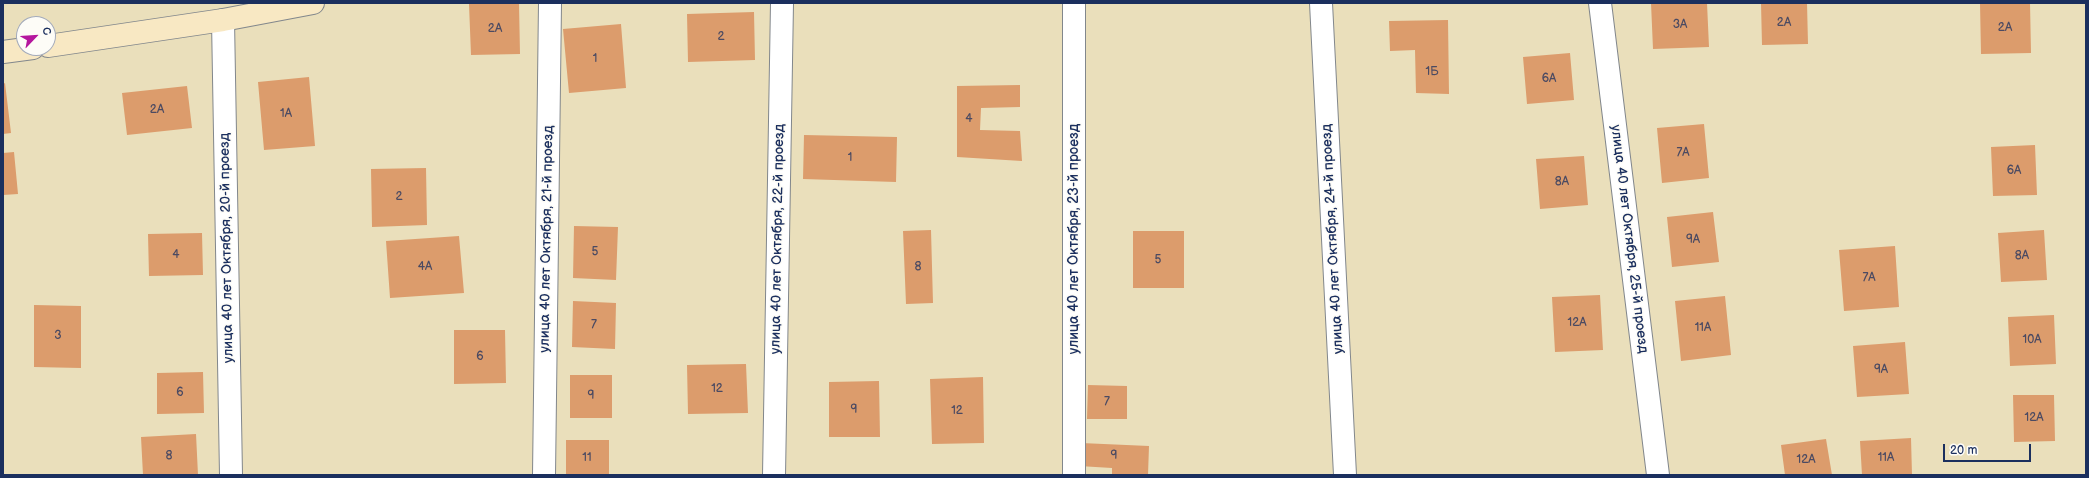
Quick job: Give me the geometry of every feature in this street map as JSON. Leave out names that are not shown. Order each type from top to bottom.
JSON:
[{"type":"street","points":[[56,45],[223,20],[313,3]]},
{"type":"street","name":"улица 40 лет Октября, 21-й проезд","points":[[544,475],[550,3]]},
{"type":"street","name":"улица 40 лет Октября, 22-й проезд","points":[[774,475],[782,3]]},
{"type":"street","name":"улица 40 лет Октября, 23-й проезд","points":[[1074,3],[1074,475]]},
{"type":"street","name":"улица 40 лет Октября, 24-й проезд","points":[[1321,3],[1346,475]]},
{"type":"street","name":"улица 40 лет Октября, 25-й проезд","points":[[1600,3],[1658,475]]},
{"type":"street","name":"улица 40 лет Октября, 20-й проезд","points":[[223,20],[231,475]]},
{"type":"street","points":[[3,52],[16,50]]},
{"type":"building","points":[[519,3],[520,54],[471,55],[469,4]]},
{"type":"building","points":[[1651,3],[1707,3],[1709,47],[1653,49]]},
{"type":"building","points":[[1761,3],[1807,3],[1808,44],[1762,45]]},
{"type":"building","points":[[1980,3],[2030,3],[2031,53],[1981,54]]},
{"type":"building","points":[[754,12],[755,60],[688,62],[687,14]]},
{"type":"building","points":[[1448,20],[1449,94],[1416,93],[1415,50],[1390,51],[1389,21]]},
{"type":"building","points":[[621,24],[626,88],[569,93],[563,29]]},
{"type":"building","points":[[1570,53],[1574,100],[1527,104],[1523,57]]},
{"type":"building","points":[[309,77],[315,146],[264,150],[258,82]]},
{"type":"building","points":[[5,83],[11,133],[3,134],[3,84]]},
{"type":"building","points":[[1020,85],[1020,107],[981,108],[980,130],[1020,131],[1022,161],[957,157],[957,86]]},
{"type":"building","points":[[187,86],[192,128],[127,135],[122,93]]},
{"type":"building","points":[[1704,124],[1709,178],[1662,183],[1657,128]]},
{"type":"building","points":[[804,135],[897,137],[896,182],[803,179]]},
{"type":"building","points":[[2035,145],[2037,195],[1993,196],[1991,147]]},
{"type":"building","points":[[14,152],[18,194],[3,195],[3,153]]},
{"type":"building","points":[[1584,156],[1588,205],[1540,209],[1536,159]]},
{"type":"building","points":[[426,168],[427,225],[372,227],[371,169]]},
{"type":"building","points":[[1713,212],[1719,262],[1672,267],[1667,217]]},
{"type":"building","points":[[574,226],[618,227],[616,280],[573,278]]},
{"type":"building","points":[[931,230],[933,303],[906,304],[903,231]]},
{"type":"building","points":[[2044,230],[2047,280],[2001,282],[1998,233]]},
{"type":"building","points":[[1133,231],[1184,231],[1184,288],[1133,288]]},
{"type":"building","points":[[202,233],[203,275],[149,276],[148,234]]},
{"type":"building","points":[[459,236],[464,293],[390,298],[386,241]]},
{"type":"building","points":[[1895,246],[1899,307],[1844,311],[1839,250]]},
{"type":"building","points":[[1600,295],[1603,350],[1555,352],[1552,297]]},
{"type":"building","points":[[1725,296],[1731,355],[1681,361],[1675,301]]},
{"type":"building","points":[[573,301],[616,303],[615,349],[572,347]]},
{"type":"building","points":[[34,305],[81,306],[81,368],[34,367]]},
{"type":"building","points":[[2054,315],[2056,364],[2010,366],[2008,317]]},
{"type":"building","points":[[454,330],[505,330],[506,383],[454,384]]},
{"type":"building","points":[[1905,342],[1909,394],[1857,397],[1853,346]]},
{"type":"building","points":[[746,364],[748,413],[688,414],[687,365]]},
{"type":"building","points":[[203,372],[204,413],[157,414],[157,373]]},
{"type":"building","points":[[570,375],[612,375],[612,418],[570,418]]},
{"type":"building","points":[[983,377],[984,443],[932,444],[930,379]]},
{"type":"building","points":[[879,381],[880,437],[829,437],[829,382]]},
{"type":"building","points":[[1088,385],[1127,386],[1127,419],[1087,419]]},
{"type":"building","points":[[2013,395],[2054,395],[2055,441],[2014,442]]},
{"type":"building","points":[[196,434],[198,475],[143,475],[141,437]]},
{"type":"building","points":[[1911,438],[1912,475],[1862,475],[1860,441]]},
{"type":"building","points":[[1826,439],[1832,475],[1785,475],[1781,445]]},
{"type":"building","points":[[566,440],[609,440],[609,475],[566,475]]},
{"type":"building","points":[[1081,443],[1149,446],[1148,475],[1112,475],[1112,468],[1079,466]]}]
